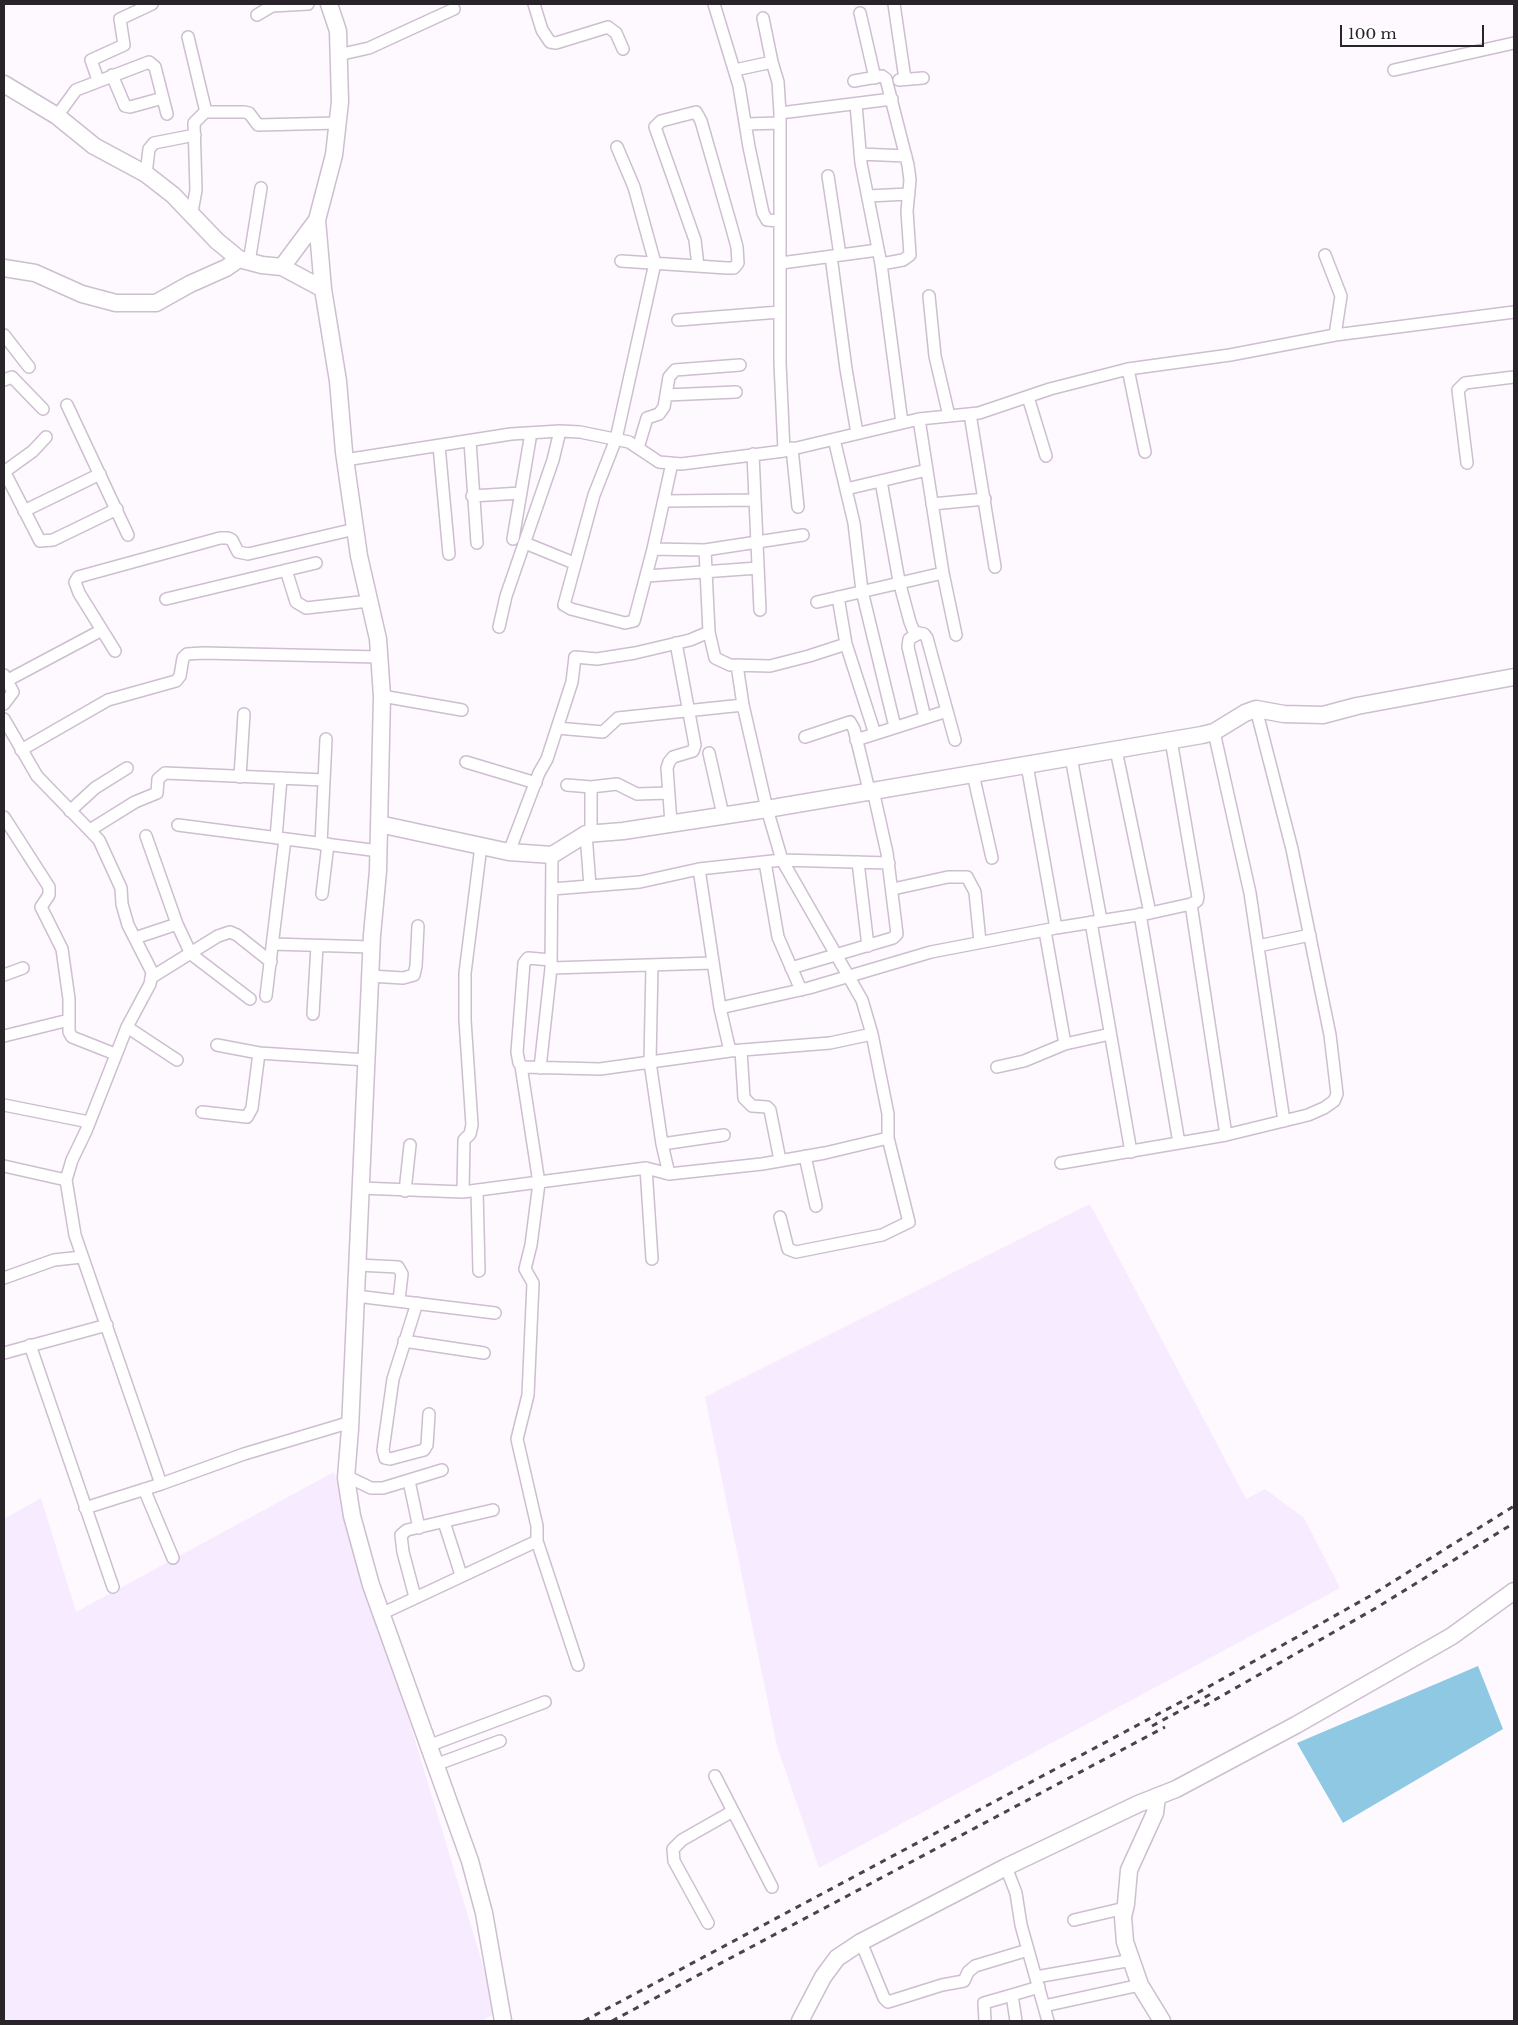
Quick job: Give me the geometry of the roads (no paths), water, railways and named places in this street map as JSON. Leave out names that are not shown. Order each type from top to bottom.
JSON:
[{"type":"street","points":[[98,80],[91,60],[124,45],[120,19],[152,4]]},
{"type":"street","points":[[257,15],[272,6],[308,4]]},
{"type":"street","points":[[328,4],[338,31],[340,102],[334,155],[317,220],[323,289],[338,381],[345,460],[355,529],[378,639],[382,696],[378,851],[371,947],[351,1422],[346,1476],[352,1516],[381,1614],[470,1861],[484,1913],[503,2021]]},
{"type":"street","points":[[534,4],[542,30],[550,42],[564,41],[608,27],[616,33],[623,49]]},
{"type":"street","points":[[714,4],[735,70],[756,184],[765,218],[770,221],[780,221]]},
{"type":"street","points":[[894,4],[905,79]]},
{"type":"street","points":[[338,55],[369,48],[454,9]]},
{"type":"street","points":[[860,13],[875,78]]},
{"type":"street","points":[[763,18],[778,82],[780,118],[780,312],[788,449],[798,507]]},
{"type":"street","points":[[188,37],[205,112]]},
{"type":"street","points":[[1394,70],[1514,44]]},
{"type":"street","points":[[735,70],[772,62]]},
{"type":"street","points":[[58,116],[76,90],[144,63],[152,63],[167,114]]},
{"type":"street","points":[[112,75],[125,106],[130,107],[163,98]]},
{"type":"street","points":[[854,81],[882,76],[888,81],[910,180],[907,211],[910,255],[903,260],[881,264]]},
{"type":"street","points":[[888,81],[923,78]]},
{"type":"street","points":[[4,84],[58,116],[94,146],[146,174],[192,212],[217,241],[244,261]]},
{"type":"street","points":[[746,124],[892,99]]},
{"type":"street","points":[[856,104],[860,154],[881,264],[902,423]]},
{"type":"street","points":[[192,212],[196,190],[194,124],[205,112],[244,112],[248,113],[258,125],[338,123]]},
{"type":"street","points":[[621,262],[734,268],[738,263],[704,130],[698,114],[693,112],[661,121],[655,127],[694,240],[698,266]]},
{"type":"street","points":[[146,174],[148,149],[154,143],[195,135]]},
{"type":"street","points":[[617,147],[634,187],[655,263],[616,439],[601,472],[574,563],[564,605],[625,623],[632,622],[636,618],[665,501],[672,463]]},
{"type":"street","points":[[860,154],[906,156]]},
{"type":"street","points":[[828,176],[846,369],[857,433]]},
{"type":"street","points":[[244,261],[261,188]]},
{"type":"street","points":[[868,196],[909,194]]},
{"type":"street","points":[[282,266],[317,220]]},
{"type":"street","points":[[781,263],[878,250]]},
{"type":"street","points":[[1325,255],[1341,296],[1335,336]]},
{"type":"street","points":[[4,268],[35,273],[82,294],[116,303],[156,303],[190,284],[244,261],[282,266],[323,289]]},
{"type":"street","points":[[930,296],[935,356],[949,416]]},
{"type":"street","points":[[678,320],[780,312]]},
{"type":"street","points":[[345,460],[532,432],[560,431],[629,442],[659,462],[672,463],[752,454],[788,449],[902,423],[999,408],[1050,389],[1128,368],[1230,355],[1335,336],[1514,312]]},
{"type":"street","points":[[4,335],[29,367]]},
{"type":"street","points":[[638,448],[646,418],[659,414],[664,407],[669,377],[675,370],[740,365]]},
{"type":"street","points":[[1128,368],[1145,452]]},
{"type":"street","points":[[4,380],[10,376],[16,380],[43,409]]},
{"type":"street","points":[[1467,463],[1458,390],[1465,383],[1514,377]]},
{"type":"street","points":[[666,395],[736,392]]},
{"type":"street","points":[[1028,397],[1046,456]]},
{"type":"street","points":[[67,405],[128,535]]},
{"type":"street","points":[[970,414],[995,568]]},
{"type":"street","points":[[919,420],[943,573],[956,635]]},
{"type":"street","points":[[499,627],[506,596],[553,460],[560,431]]},
{"type":"street","points":[[513,539],[532,432]]},
{"type":"street","points":[[46,437],[33,451],[4,471],[40,541],[52,540],[117,510]]},
{"type":"street","points":[[834,439],[854,523],[862,591],[895,727]]},
{"type":"street","points":[[470,441],[472,496],[477,542]]},
{"type":"street","points":[[439,446],[449,554]]},
{"type":"street","points":[[752,454],[760,610]]},
{"type":"street","points":[[846,489],[927,470]]},
{"type":"street","points":[[24,511],[100,474]]},
{"type":"street","points":[[881,481],[899,581],[912,629],[918,634]]},
{"type":"street","points":[[472,496],[521,493]]},
{"type":"street","points":[[932,504],[985,499]]},
{"type":"street","points":[[665,501],[754,500]]},
{"type":"street","points":[[115,652],[76,586],[76,579],[81,575],[220,538],[232,540],[238,552],[248,554],[355,529]]},
{"type":"street","points":[[652,549],[705,550],[803,535]]},
{"type":"street","points":[[525,543],[574,563]]},
{"type":"street","points":[[705,550],[709,632],[714,658],[730,665],[770,666],[846,644]]},
{"type":"street","points":[[166,599],[316,562]]},
{"type":"street","points":[[647,576],[758,568]]},
{"type":"street","points":[[286,570],[296,602],[306,608],[369,601]]},
{"type":"street","points":[[817,602],[899,581],[943,573]]},
{"type":"street","points":[[838,597],[846,644],[875,734]]},
{"type":"street","points":[[4,704],[13,692],[6,678],[102,630]]},
{"type":"street","points":[[509,852],[572,682],[575,657],[597,659],[676,644],[709,632]]},
{"type":"street","points":[[925,718],[908,647],[908,639],[918,634],[924,634],[927,638],[955,740]]},
{"type":"street","points":[[671,823],[667,768],[669,762],[695,748],[676,644]]},
{"type":"street","points":[[21,750],[108,700],[176,681],[180,676],[183,658],[187,654],[203,652],[379,657]]},
{"type":"street","points":[[737,665],[743,705],[767,809],[782,860],[862,1000],[872,1034],[888,1114],[888,1138],[910,1222],[882,1235],[796,1252],[788,1248],[780,1217]]},
{"type":"street","points":[[379,824],[509,852],[552,855],[588,834],[622,831],[767,809],[1214,732],[1245,712],[1256,709],[1284,714],[1323,715],[1357,706],[1514,677]]},
{"type":"street","points":[[382,696],[462,710]]},
{"type":"street","points":[[556,728],[597,733],[607,729],[618,718],[743,705]]},
{"type":"street","points":[[1061,1163],[1226,1135],[1284,1121],[1324,1108],[1334,1101],[1337,1094],[1330,1035],[1292,849],[1256,709]]},
{"type":"street","points":[[856,740],[947,711]]},
{"type":"street","points":[[240,777],[244,714]]},
{"type":"street","points":[[4,720],[37,776],[99,840],[117,876],[126,918],[152,972],[152,977],[126,1027],[72,1160],[66,1180],[74,1236],[160,1484]]},
{"type":"street","points":[[791,968],[893,938],[897,934],[889,862],[852,725],[846,722],[805,737]]},
{"type":"street","points":[[1214,732],[1242,853],[1284,1121]]},
{"type":"street","points":[[322,894],[326,739]]},
{"type":"street","points":[[720,1008],[801,990],[931,952],[1191,904],[1196,901],[1198,887],[1171,740]]},
{"type":"street","points":[[1116,750],[1145,914],[1178,1143]]},
{"type":"street","points":[[709,753],[723,815]]},
{"type":"street","points":[[1071,757],[1096,921],[1110,1034],[1130,1152]]},
{"type":"street","points":[[466,762],[536,783]]},
{"type":"street","points":[[1027,765],[1051,929],[1065,1044]]},
{"type":"street","points":[[70,812],[95,788],[127,768]]},
{"type":"street","points":[[90,830],[129,805],[158,793],[158,779],[162,774],[324,780]]},
{"type":"street","points":[[973,774],[992,858]]},
{"type":"street","points":[[266,996],[273,944],[280,838],[281,778]]},
{"type":"street","points":[[567,785],[590,787],[617,784],[637,794],[669,793]]},
{"type":"street","points":[[590,787],[588,834],[590,886]]},
{"type":"street","points":[[5,824],[49,887],[49,895],[41,907],[62,949],[70,999],[69,1032],[76,1040],[115,1054]]},
{"type":"street","points":[[178,825],[378,851]]},
{"type":"street","points":[[146,836],[177,924],[191,954],[250,999]]},
{"type":"street","points":[[463,1192],[464,1140],[470,1134],[472,1126],[465,1020],[465,973],[481,846]]},
{"type":"street","points":[[540,1068],[551,964],[552,855]]},
{"type":"street","points":[[552,889],[640,882],[699,869],[782,860],[889,862]]},
{"type":"street","points":[[765,862],[778,937],[801,990]]},
{"type":"street","points":[[858,862],[868,946]]},
{"type":"street","points":[[699,869],[720,1008],[736,1050],[744,1098],[752,1106],[768,1107],[770,1110],[780,1160]]},
{"type":"street","points":[[893,889],[948,877],[967,877],[975,892],[980,942]]},
{"type":"street","points":[[1191,904],[1226,1135]]},
{"type":"street","points":[[135,938],[177,924]]},
{"type":"street","points":[[370,976],[403,978],[414,975],[418,926]]},
{"type":"street","points":[[152,977],[218,936],[230,932],[237,935],[271,962]]},
{"type":"street","points":[[1258,946],[1310,935]]},
{"type":"street","points":[[273,944],[371,947]]},
{"type":"street","points":[[313,1014],[318,946]]},
{"type":"street","points":[[578,1665],[537,1541],[537,1526],[517,1439],[528,1395],[533,1283],[525,1269],[531,1245],[539,1183],[521,1066],[517,1052],[524,962],[532,958],[551,964],[652,966],[713,963]]},
{"type":"street","points":[[652,966],[650,1062],[662,1144],[669,1174]]},
{"type":"street","points":[[4,975],[23,968]]},
{"type":"street","points":[[4,1036],[69,1020]]},
{"type":"street","points":[[126,1027],[176,1060]]},
{"type":"street","points":[[521,1066],[600,1069],[736,1050],[830,1043],[872,1034]]},
{"type":"street","points":[[997,1068],[1024,1061],[1065,1044],[1110,1034]]},
{"type":"street","points":[[217,1044],[259,1053],[367,1060]]},
{"type":"street","points":[[202,1112],[247,1117],[252,1108],[259,1053]]},
{"type":"street","points":[[4,1105],[89,1122]]},
{"type":"street","points":[[662,1144],[724,1135]]},
{"type":"street","points":[[360,1188],[463,1192],[646,1168],[669,1174],[805,1156],[888,1138]]},
{"type":"street","points":[[405,1191],[410,1145]]},
{"type":"street","points":[[805,1156],[816,1206]]},
{"type":"street","points":[[4,1166],[66,1180]]},
{"type":"street","points":[[646,1168],[652,1259]]},
{"type":"street","points":[[477,1190],[479,1271]]},
{"type":"street","points":[[4,1278],[54,1260],[82,1257]]},
{"type":"street","points":[[358,1265],[398,1267],[402,1274],[399,1300]]},
{"type":"street","points":[[356,1296],[495,1313]]},
{"type":"street","points":[[417,1303],[393,1379],[383,1450],[384,1458],[390,1459],[424,1450],[427,1445],[429,1414]]},
{"type":"street","points":[[4,1352],[106,1325]]},
{"type":"street","points":[[404,1341],[484,1353]]},
{"type":"street","points":[[30,1346],[113,1588]]},
{"type":"street","points":[[85,1508],[244,1454],[351,1422]]},
{"type":"street","points":[[346,1476],[371,1488],[383,1488],[409,1482],[442,1470]]},
{"type":"street","points":[[409,1482],[419,1528]]},
{"type":"street","points":[[144,1489],[173,1558]]},
{"type":"street","points":[[415,1598],[400,1538],[404,1532],[493,1510]]},
{"type":"street","points":[[444,1522],[461,1575]]},
{"type":"street","points":[[381,1614],[537,1541]]},
{"type":"street","points":[[800,2021],[824,1977],[838,1958],[861,1942],[1006,1867],[1176,1789],[1296,1725],[1452,1636],[1514,1591]]},
{"type":"street","points":[[428,1746],[545,1702]]},
{"type":"street","points":[[435,1765],[500,1741]]},
{"type":"street","points":[[715,1776],[772,1887]]},
{"type":"street","points":[[1158,1796],[1155,1813],[1128,1870],[1123,1917],[1126,1942],[1140,1985],[1162,2021]]},
{"type":"street","points":[[708,1923],[674,1860],[673,1849],[682,1840],[733,1811]]},
{"type":"street","points":[[1006,1867],[1016,1893],[1021,1925],[1048,2021]]},
{"type":"street","points":[[1074,1920],[1125,1908]]},
{"type":"street","points":[[861,1942],[884,1998],[888,2002],[942,1985],[964,1981],[968,1972],[975,1966],[1028,1950]]},
{"type":"street","points":[[985,2021],[984,2003],[1012,1996],[1037,1982],[1132,1960]]},
{"type":"street","points":[[1044,2006],[1140,1985]]},
{"type":"street","points":[[1012,1996],[1016,2021]]},
{"type":"water","points":[[1478,1666],[1503,1729],[1343,1823],[1297,1743]]},
{"type":"railway","points":[[584,2021],[1192,1696],[1370,1596],[1514,1506]]},
{"type":"railway","points":[[1204,1706],[1376,1608],[1514,1523]]},
{"type":"railway","points":[[1152,1726],[1211,1694]]},
{"type":"railway","points":[[612,2021],[1165,1727]]}]
